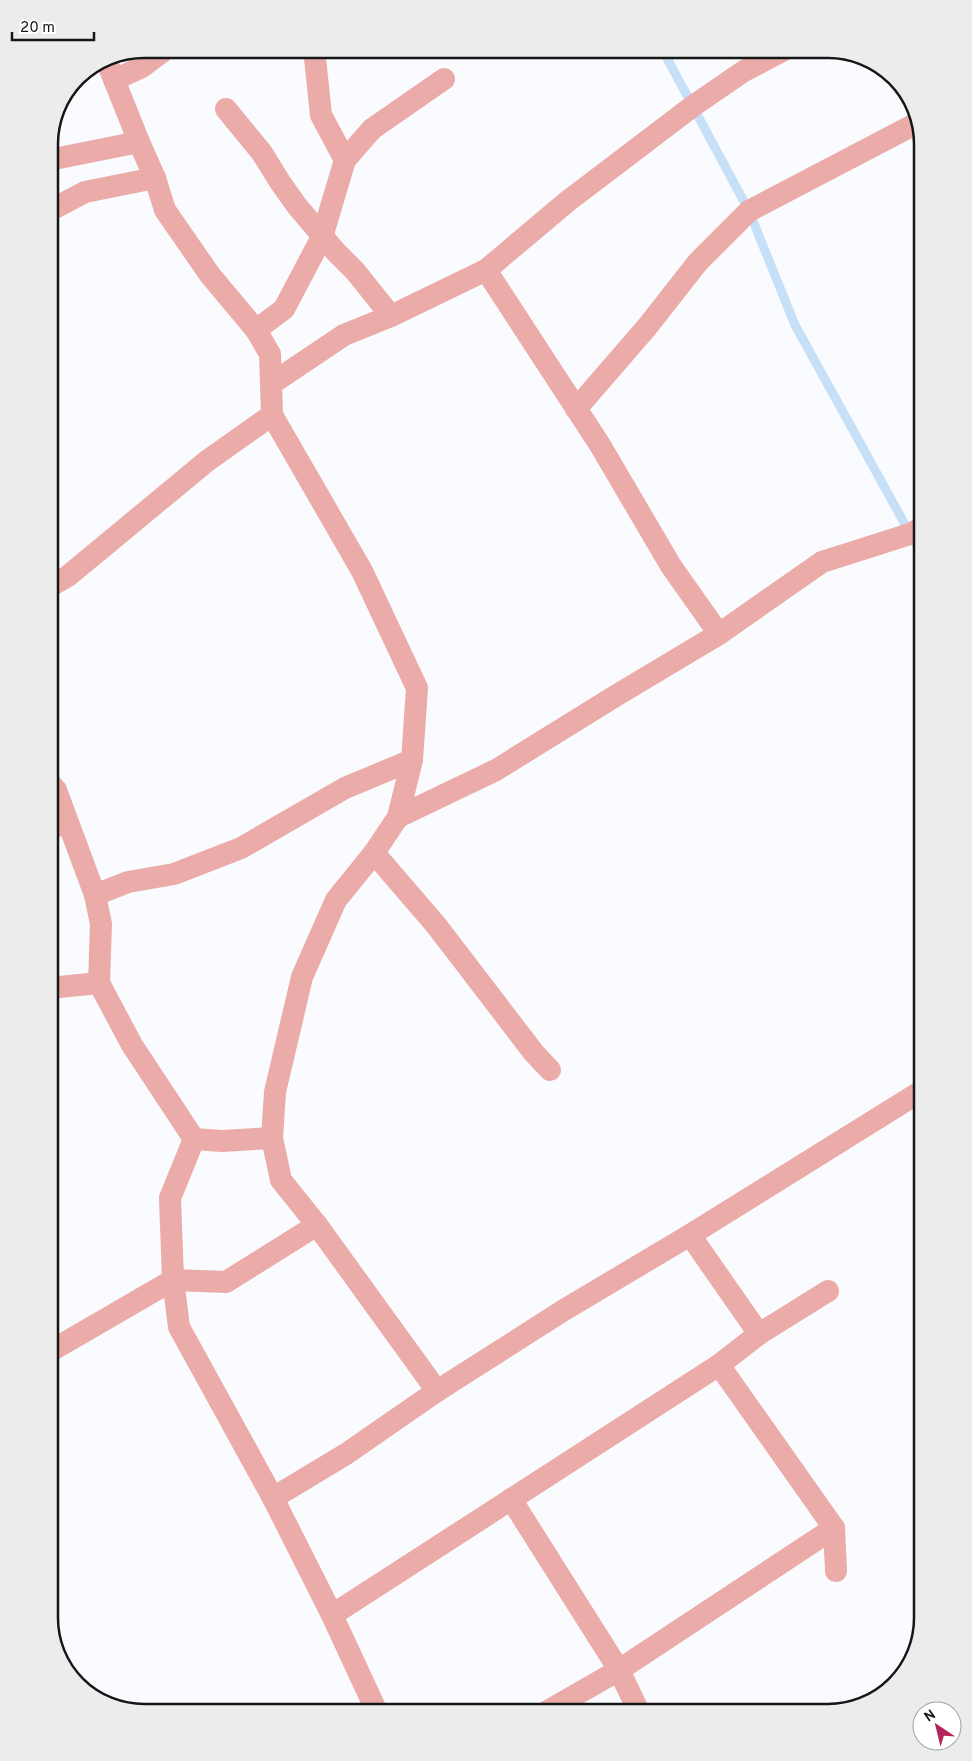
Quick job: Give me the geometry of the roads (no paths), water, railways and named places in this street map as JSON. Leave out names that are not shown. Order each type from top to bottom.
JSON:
[{"type":"street","points":[[114,80],[142,67],[154,58]]},
{"type":"street","points":[[315,58],[321,115],[345,160]]},
{"type":"street","points":[[271,384],[344,335],[391,316],[486,270],[568,201],[693,106],[744,71],[769,58]]},
{"type":"street","points":[[108,65],[139,142],[156,178],[165,210],[210,275],[256,330],[270,354],[272,415],[362,571],[417,688],[412,760],[398,817],[374,853],[336,900],[302,977],[276,1092],[272,1138],[281,1180],[317,1225],[437,1391]]},
{"type":"street","points":[[256,330],[284,309],[322,236],[345,160],[372,129],[444,79]]},
{"type":"street","points":[[226,109],[262,153],[280,182],[322,236],[355,271],[391,316]]},
{"type":"street","points":[[576,409],[648,327],[698,262],[749,211],[913,125]]},
{"type":"street","points":[[58,158],[139,142]]},
{"type":"street","points":[[58,206],[85,192],[156,178]]},
{"type":"street","points":[[486,270],[600,445],[671,566],[719,634]]},
{"type":"street","points":[[58,582],[68,576],[207,461],[272,415]]},
{"type":"street","points":[[398,817],[496,770],[719,634],[822,562],[914,532]]},
{"type":"street","points":[[95,894],[128,882],[174,874],[241,848],[344,788],[412,760]]},
{"type":"street","points":[[58,826],[95,894],[101,924],[99,982],[132,1045],[194,1139]]},
{"type":"street","points":[[374,853],[436,925],[534,1053],[550,1070]]},
{"type":"street","points":[[58,987],[99,982]]},
{"type":"street","points":[[273,1498],[346,1454],[437,1391],[564,1310],[690,1235],[914,1096]]},
{"type":"street","points":[[194,1139],[222,1142],[272,1138]]},
{"type":"street","points":[[194,1139],[170,1198],[173,1280],[179,1326],[273,1498],[332,1615],[373,1703]]},
{"type":"street","points":[[58,1347],[173,1280],[226,1282],[317,1225]]},
{"type":"street","points":[[690,1235],[760,1334]]},
{"type":"street","points":[[332,1615],[510,1498],[719,1365],[760,1334],[828,1291]]},
{"type":"street","points":[[719,1365],[834,1528],[836,1570]]},
{"type":"street","points":[[510,1498],[619,1670],[635,1704]]},
{"type":"street","points":[[561,1704],[619,1670],[834,1528]]},
{"type":"waterway","points":[[667,58],[749,211],[795,325],[914,541]]}]
